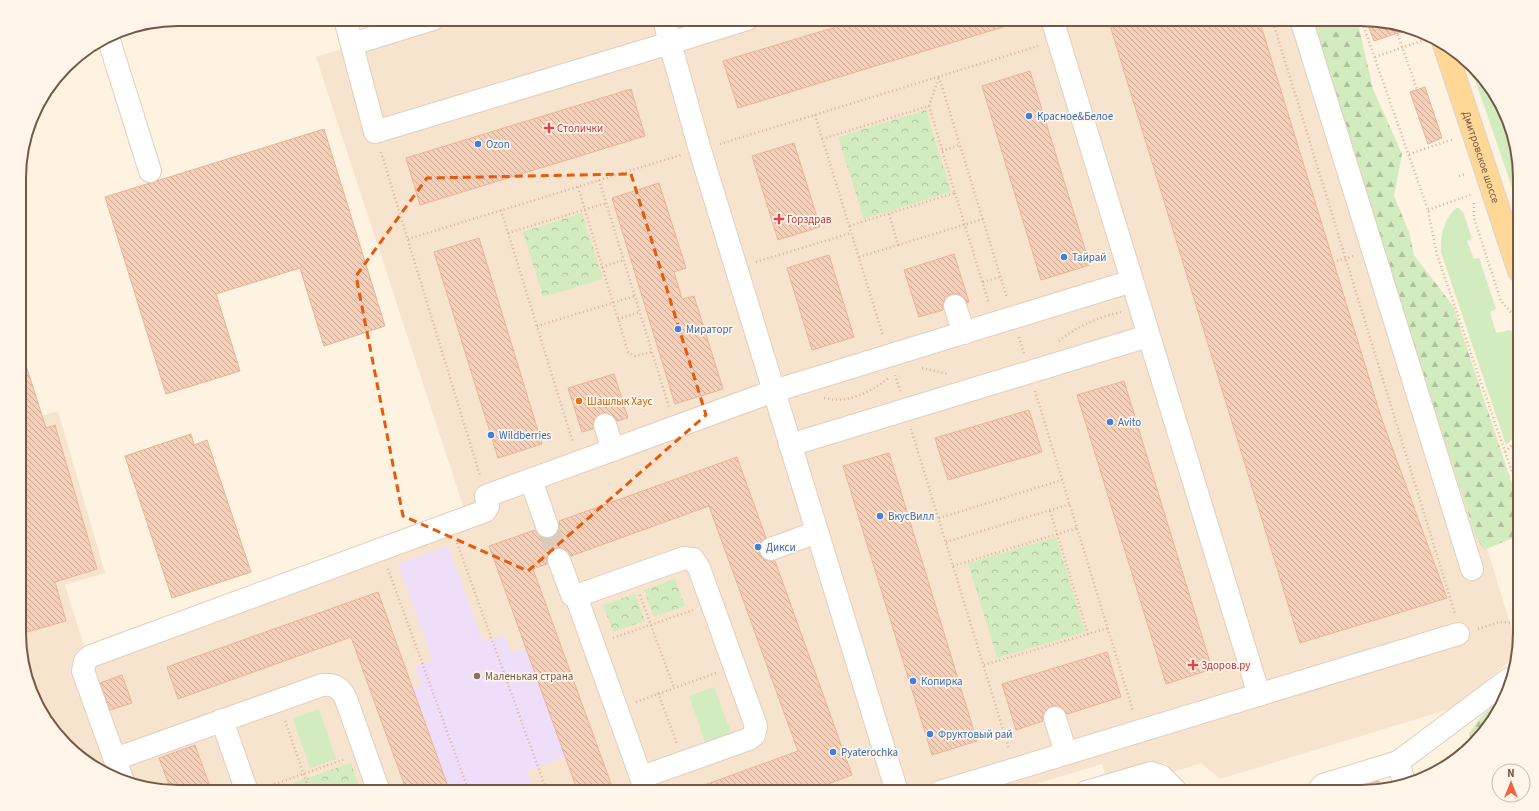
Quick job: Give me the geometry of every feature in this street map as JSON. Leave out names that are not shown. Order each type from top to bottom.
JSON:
[{"type":"main road","name":"Дмитровское шоссе","points":[[1436,46],[1513,255]]},
{"type":"lane","points":[[347,26],[375,132],[725,26]]},
{"type":"lane","points":[[352,44],[410,26]]},
{"type":"lane","points":[[666,26],[700,150],[895,785]]},
{"type":"lane","points":[[1054,26],[1259,695]]},
{"type":"lane","points":[[1303,26],[1472,568]]},
{"type":"lane","points":[[110,43],[150,172]]},
{"type":"lane","points":[[120,773],[83,671],[86,661],[91,656],[485,511],[488,506],[486,496],[774,391],[798,383],[894,368],[964,333],[1132,282]]},
{"type":"lane","points":[[955,306],[964,333]]},
{"type":"lane","points":[[790,445],[1148,336]]},
{"type":"lane","points":[[605,425],[613,450]]},
{"type":"lane","points":[[530,480],[547,526]]},
{"type":"lane","points":[[770,549],[817,532]]},
{"type":"lane","points":[[559,560],[572,595],[576,596],[644,785],[683,762],[749,739],[756,731],[756,726],[696,562],[689,558],[576,596]]},
{"type":"lane","points":[[963,785],[1458,634]]},
{"type":"lane","points":[[1341,785],[1398,762],[1505,682]]},
{"type":"lane","points":[[115,759],[322,685],[331,684],[342,690],[377,785]]},
{"type":"lane","points":[[1055,718],[1066,753]]},
{"type":"lane","points":[[222,720],[250,785]]},
{"type":"lane","points":[[1398,762],[1403,779]]},
{"type":"lane","points":[[1109,785],[1151,772],[1161,776],[1170,785]]},
{"type":"path","points":[[1274,26],[1449,597]]},
{"type":"path","points":[[1363,26],[1428,210],[1437,255],[1513,475]]},
{"type":"path","points":[[1396,30],[1417,90]]},
{"type":"path","points":[[1375,57],[1402,47],[1430,43]]},
{"type":"path","points":[[746,136],[1024,51]]},
{"type":"path","points":[[939,77],[929,106],[987,296]]},
{"type":"path","points":[[939,77],[1128,695]]},
{"type":"path","points":[[822,139],[929,106]]},
{"type":"path","points":[[815,114],[894,368],[1004,733]]},
{"type":"path","points":[[375,132],[486,496]]},
{"type":"path","points":[[1409,154],[1458,138]]},
{"type":"path","points":[[942,151],[960,145]]},
{"type":"path","points":[[408,239],[654,164]]},
{"type":"path","points":[[599,180],[668,406]]},
{"type":"path","points":[[578,187],[628,352],[635,356],[652,352]]},
{"type":"path","points":[[849,226],[955,193]]},
{"type":"path","points":[[1428,210],[1475,194]]},
{"type":"path","points":[[508,233],[606,203]]},
{"type":"path","points":[[502,210],[570,436]]},
{"type":"path","points":[[889,214],[898,245]]},
{"type":"path","points":[[859,257],[982,219]]},
{"type":"path","points":[[736,268],[851,233]]},
{"type":"path","points":[[1333,262],[1346,258]]},
{"type":"path","points":[[602,266],[624,260]]},
{"type":"path","points":[[982,282],[1000,277]]},
{"type":"path","points":[[537,326],[635,296]]},
{"type":"path","points":[[618,319],[640,312]]},
{"type":"path","points":[[798,383],[818,397],[832,400],[849,399],[869,392],[894,368]]},
{"type":"path","points":[[915,369],[934,370],[955,377]]},
{"type":"path","points":[[1505,452],[1513,445]]},
{"type":"path","points":[[939,518],[1062,480]]},
{"type":"path","points":[[946,542],[1070,504]]},
{"type":"path","points":[[1050,511],[1088,634]]},
{"type":"path","points":[[450,524],[544,785]]},
{"type":"path","points":[[953,566],[1077,528]]},
{"type":"path","points":[[381,549],[466,785]]},
{"type":"path","points":[[633,576],[674,688]]},
{"type":"path","points":[[594,645],[712,603]]},
{"type":"path","points":[[1481,628],[1499,622],[1513,623]]},
{"type":"path","points":[[984,666],[1108,628]]},
{"type":"path","points":[[617,708],[734,666]]},
{"type":"path","points":[[658,694],[683,762]]},
{"type":"path","points":[[278,701],[308,785]]},
{"type":"path","points":[[271,785],[365,752]]},
{"type":"highlighted area","points":[[631,174],[706,415],[528,571],[403,516],[356,276],[427,178]]},
{"type":"shaded area","points":[[417,26],[1327,26],[1513,633],[1510,661],[1453,708],[1220,779],[1201,763],[1170,773],[1166,762],[1107,780],[1102,764],[1033,785],[168,785],[129,777],[102,765],[85,754],[70,741],[57,726],[46,709],[34,682],[29,663],[26,643],[26,420],[58,411],[105,573],[65,585],[85,649],[465,512],[316,57]]},
{"type":"shaded area","name":"Маленькая страна","points":[[448,546],[483,642],[505,635],[511,653],[526,648],[565,757],[527,771],[532,785],[447,785],[413,689],[421,685],[415,667],[433,660],[398,564]]},
{"type":"green space","points":[[1311,26],[1359,26],[1373,89],[1402,154],[1394,196],[1409,232],[1414,255],[1453,306],[1513,487],[1513,538],[1484,550],[1476,537]]},
{"type":"green space","points":[[1474,77],[1482,85],[1493,102],[1505,129],[1512,158],[1513,190]]},
{"type":"green space","points":[[926,110],[951,192],[864,219],[838,137]]},
{"type":"green space","points":[[1456,208],[1459,208],[1464,214],[1472,239],[1467,241],[1474,259],[1479,258],[1496,309],[1490,312],[1496,333],[1510,330],[1513,334],[1513,438],[1506,445],[1441,252],[1441,240],[1444,228],[1448,217]]},
{"type":"green space","points":[[582,213],[603,279],[543,297],[523,232]]},
{"type":"green space","points":[[1056,537],[1085,632],[997,658],[968,563]]},
{"type":"green space","points":[[675,579],[685,606],[654,617],[644,590]]},
{"type":"green space","points":[[635,594],[645,621],[613,632],[603,605]]},
{"type":"green space","points":[[714,687],[731,733],[705,742],[689,696]]},
{"type":"green space","points":[[1494,706],[1482,726],[1471,738],[1469,733],[1484,714]]},
{"type":"green space","points":[[319,709],[336,759],[310,768],[293,719]]},
{"type":"green space","points":[[351,763],[359,785],[288,785]]},
{"type":"building","points":[[839,26],[1006,26],[738,108],[723,61]]},
{"type":"building","points":[[1110,26],[1261,26],[1381,417],[1447,598],[1300,643]]},
{"type":"building","points":[[1368,26],[1402,32],[1374,41]]},
{"type":"building","points":[[1030,71],[1090,265],[1041,280],[982,86]]},
{"type":"building","points":[[1425,87],[1442,138],[1428,144],[1410,92]]},
{"type":"building","points":[[631,89],[645,136],[420,205],[406,158]]},
{"type":"building","points":[[324,129],[385,326],[324,346],[300,268],[216,294],[240,371],[166,394],[105,197]]},
{"type":"building","points":[[794,143],[820,227],[778,240],[752,156]]},
{"type":"building","points":[[659,183],[686,268],[674,272],[682,299],[694,296],[723,389],[675,404],[612,198]]},
{"type":"building","points":[[479,238],[542,444],[498,458],[434,252]]},
{"type":"building","points":[[954,254],[969,302],[967,303],[964,297],[958,294],[951,294],[945,298],[943,310],[919,317],[904,270]]},
{"type":"building","points":[[829,255],[854,337],[812,350],[787,268]]},
{"type":"building","points":[[26,365],[46,428],[55,425],[97,569],[55,582],[66,621],[26,632]]},
{"type":"building","points":[[614,374],[628,418],[617,421],[613,416],[607,413],[602,413],[596,417],[593,423],[593,429],[582,432],[568,388]]},
{"type":"building","points":[[1124,381],[1212,669],[1166,684],[1077,395]]},
{"type":"building","points":[[1029,410],[1042,452],[948,480],[935,438]]},
{"type":"building","points":[[191,434],[194,445],[207,440],[251,572],[172,598],[125,456]]},
{"type":"building","points":[[889,453],[977,741],[932,755],[843,466]]},
{"type":"building","points":[[737,457],[766,538],[761,541],[759,553],[763,559],[775,561],[852,775],[826,785],[705,785],[798,751],[709,506],[571,556],[567,550],[555,548],[549,552],[547,564],[533,569],[611,785],[575,785],[489,546],[535,530],[544,538],[551,538],[559,529],[559,521]]},
{"type":"building","points":[[378,592],[447,785],[404,785],[351,637],[178,699],[167,667]]},
{"type":"building","points":[[1107,652],[1121,697],[1067,714],[1063,709],[1057,706],[1052,706],[1046,710],[1043,716],[1043,721],[1016,730],[1002,684]]},
{"type":"building","points":[[122,675],[132,703],[110,710],[100,683]]},
{"type":"building","points":[[195,745],[209,785],[169,785],[159,758]]},
{"type":"building","points":[[1379,781],[1380,784],[1371,785],[1366,785]]},
{"type":"tunnel","points":[[547,526],[559,560]]},
{"type":"place","name":"Красное&Белое","points":[[1029,116]]},
{"type":"place","name":"Столички","points":[[549,128]]},
{"type":"place","name":"Ozon","points":[[478,144]]},
{"type":"place","name":"Горздрав","points":[[779,219]]},
{"type":"place","name":"Тайрай","points":[[1064,257]]},
{"type":"place","name":"Мираторг","points":[[678,329]]},
{"type":"place","name":"Шашлык Хаус","points":[[579,401]]},
{"type":"place","name":"Avito","points":[[1110,422]]},
{"type":"place","name":"Wildberries","points":[[491,435]]},
{"type":"place","name":"ВкусВилл","points":[[880,516]]},
{"type":"place","name":"Дикси","points":[[758,547]]},
{"type":"place","name":"Здоров.ру","points":[[1193,665]]},
{"type":"place","name":"Маленькая страна","points":[[477,676]]},
{"type":"place","name":"Копирка","points":[[913,681]]},
{"type":"place","name":"Фруктовый рай","points":[[930,734]]},
{"type":"place","name":"Pyaterochka","points":[[833,752]]}]
